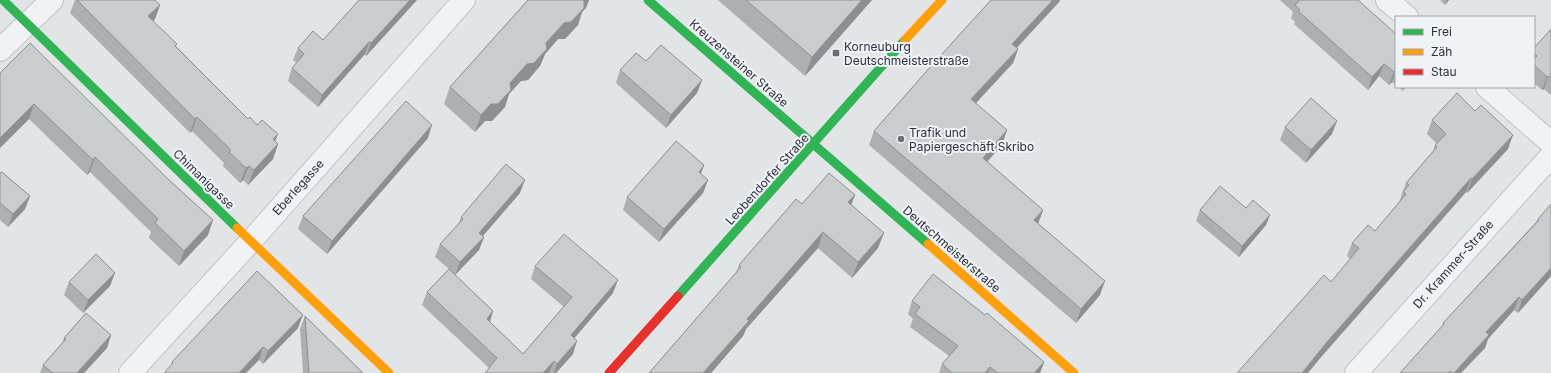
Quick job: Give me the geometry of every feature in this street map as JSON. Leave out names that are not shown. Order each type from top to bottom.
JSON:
[{"type":"street","name":"Chimanigasse","points":[[3,0],[250,241],[389,373]]},
{"type":"street","points":[[0,50],[52,0]]},
{"type":"street","name":"Eberlegasse","points":[[130,373],[250,241],[464,0]]},
{"type":"street","name":"Kreuzensteiner Straße","points":[[648,0],[814,144]]},
{"type":"street","name":"Leobendorfer Straße","points":[[609,373],[942,0]]},
{"type":"street","points":[[1387,0],[1406,16]]},
{"type":"street","points":[[1488,88],[1551,143]]},
{"type":"street","name":"Deutschmeisterstraße","points":[[814,144],[1074,373]]},
{"type":"street","name":"Dr. Krammer-Straße","points":[[1356,373],[1551,156]]},
{"type":"building","points":[[77,0],[155,0],[160,5],[148,16],[177,44],[175,46],[248,119],[250,117],[257,125],[262,120],[278,134],[273,139],[278,144],[254,170],[249,166],[246,168],[229,152],[231,150],[197,117],[195,119]]},
{"type":"building","points":[[359,0],[410,0],[371,43],[369,42],[322,95],[292,68],[304,54],[298,48],[313,31],[323,40]]},
{"type":"building","points":[[528,0],[584,0],[584,8],[571,22],[564,23],[546,43],[547,49],[534,63],[527,64],[510,83],[511,90],[498,104],[491,104],[481,115],[450,87]]},
{"type":"building","points":[[746,0],[862,0],[812,57]]},
{"type":"building","points":[[991,0],[1053,0],[1012,44],[1018,49],[971,99],[1007,130],[983,158],[1043,210],[1034,220],[1105,281],[1081,309],[874,131]]},
{"type":"building","points":[[1298,0],[1358,0],[1395,33],[1395,71],[1394,72],[1384,64],[1372,77],[1298,11],[1300,10],[1295,5],[1299,1]]},
{"type":"building","points":[[1551,29],[1551,78],[1548,76],[1547,77],[1535,66],[1535,58],[1537,56],[1535,54],[1535,47]]},
{"type":"building","points":[[30,43],[169,180],[213,220],[184,251],[155,223],[158,219],[95,157],[93,160],[34,104],[0,138],[0,73]]},
{"type":"building","points":[[661,45],[702,80],[671,115],[620,70],[636,53],[646,61]]},
{"type":"building","points":[[1457,93],[1475,111],[1481,105],[1513,135],[1472,179],[1471,178],[1327,342],[1302,373],[1237,373],[1324,275],[1331,282],[1359,248],[1352,243],[1368,225],[1375,231],[1406,194],[1403,192],[1409,185],[1406,183],[1437,147],[1435,145],[1446,134],[1432,120]]},
{"type":"building","points":[[1311,98],[1337,121],[1311,150],[1285,127]]},
{"type":"building","points":[[406,101],[432,125],[332,241],[303,216]]},
{"type":"building","points":[[676,141],[704,165],[699,172],[708,180],[664,229],[627,197]]},
{"type":"building","points":[[506,164],[525,180],[479,233],[484,237],[460,262],[440,244],[463,219],[461,217]]},
{"type":"building","points":[[2,172],[30,196],[13,214],[0,203],[0,173]]},
{"type":"building","points":[[829,173],[855,195],[848,202],[884,233],[858,262],[823,232],[747,319],[749,321],[703,373],[649,373],[741,267],[739,265],[796,199],[802,204]]},
{"type":"building","points":[[1220,186],[1246,208],[1253,200],[1270,215],[1242,246],[1200,210]]},
{"type":"building","points":[[1551,204],[1551,268],[1522,300],[1519,297],[1486,332],[1489,335],[1454,373],[1450,371],[1448,373],[1400,373],[1444,324],[1443,323],[1539,220],[1538,219]]},
{"type":"building","points":[[564,234],[618,280],[571,335],[577,341],[557,364],[554,361],[543,373],[485,373],[497,358],[427,292],[449,269],[493,311],[487,319],[523,354],[572,297],[535,266]]},
{"type":"building","points":[[96,254],[115,273],[88,300],[69,282]]},
{"type":"building","points":[[257,271],[303,315],[268,351],[263,347],[239,373],[164,373],[173,363],[172,362]]},
{"type":"building","points":[[933,274],[985,315],[987,313],[1044,362],[1035,372],[1036,373],[998,373],[990,367],[985,373],[952,373],[942,364],[958,346],[915,314],[920,307],[912,301]]},
{"type":"building","points":[[86,313],[111,335],[77,373],[53,373],[43,365]]},
{"type":"building","points":[[305,316],[363,373],[309,373]]},
{"type":"traffic: fast","points":[[3,0],[237,228]]},
{"type":"traffic: fast","points":[[648,0],[928,244]]},
{"type":"traffic: fast","points":[[678,296],[905,40]]},
{"type":"traffic: slow","points":[[905,40],[942,0]]},
{"type":"traffic: slow","points":[[237,228],[389,373]]},
{"type":"traffic: slow","points":[[928,244],[1074,373]]},
{"type":"traffic: jam","points":[[609,373],[678,296]]},
{"type":"place","name":"Korneuburg Deutschmeisterstraße","points":[[836,53]]},
{"type":"place","name":"Trafik und Papiergeschäft Skribo","points":[[901,139]]}]
